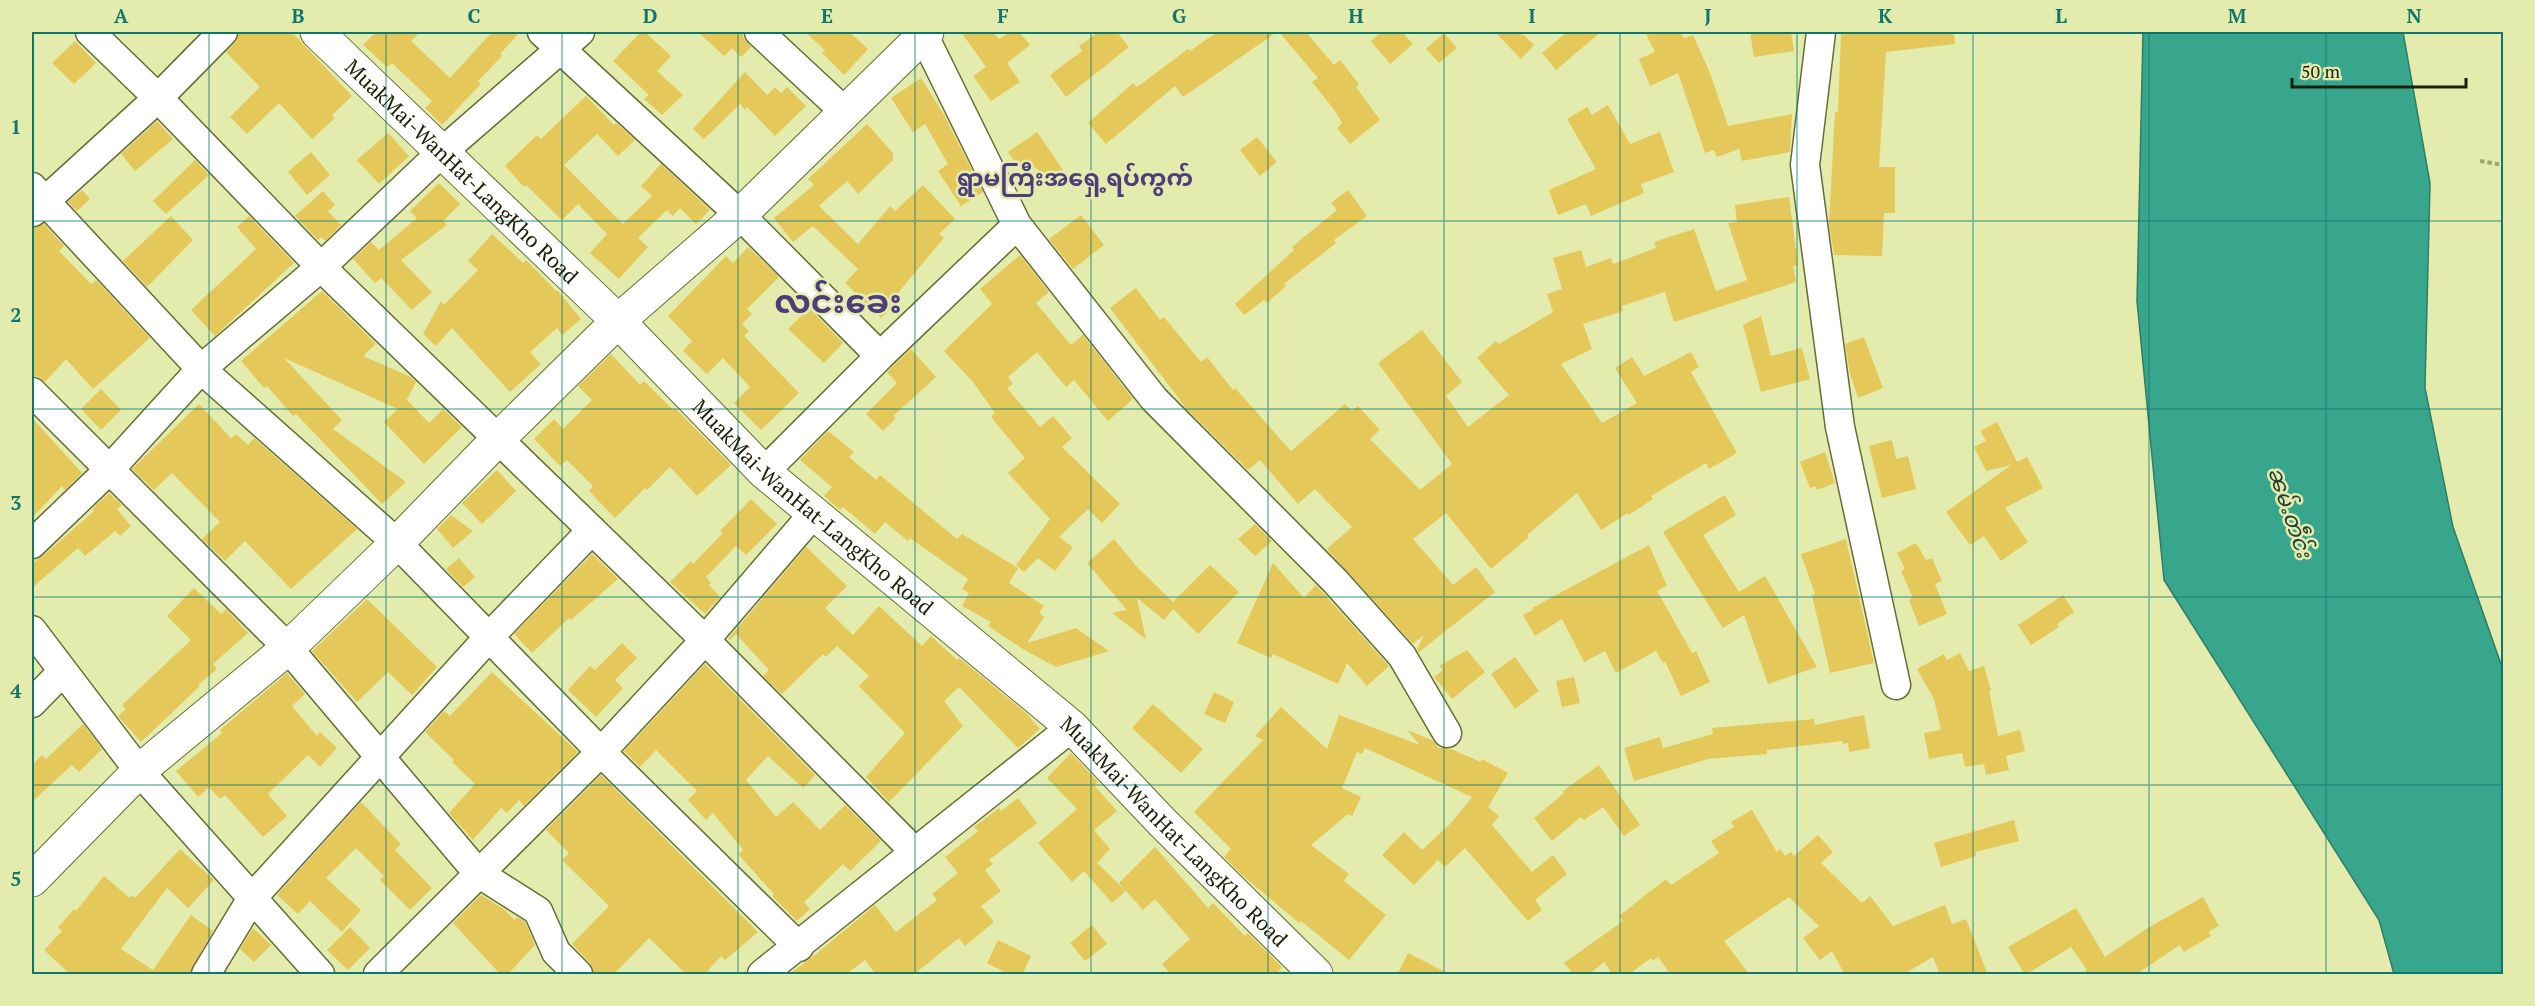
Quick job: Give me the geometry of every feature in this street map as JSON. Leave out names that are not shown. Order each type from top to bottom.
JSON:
[{"type":"main road","name":"MuakMai-WanHat-LangKho Road","points":[[317,32],[618,321],[764,471],[1072,727],[1162,822],[1316,975]]},
{"type":"main road","points":[[32,880],[140,771],[288,648],[618,321],[740,214],[924,33]]},
{"type":"street","points":[[90,32],[158,98],[321,267],[705,640],[915,852]]},
{"type":"street","points":[[223,32],[158,98],[36,200],[201,369],[396,543],[602,752],[800,947]]},
{"type":"street","points":[[759,32],[844,111]]},
{"type":"street","points":[[1821,32],[1805,165],[1840,427],[1896,685]]},
{"type":"street","points":[[924,33],[1017,225],[1155,399],[1335,581],[1402,656],[1447,733]]},
{"type":"street","points":[[32,544],[110,469],[201,369],[321,267],[561,38],[880,356]]},
{"type":"street","points":[[764,471],[1017,225]]},
{"type":"street","points":[[32,392],[288,648],[478,873],[538,911],[556,952],[578,975]]},
{"type":"street","points":[[378,975],[602,752],[705,640],[814,513]]},
{"type":"street","points":[[206,975],[252,898],[489,637],[592,530]]},
{"type":"street","points":[[32,630],[140,771],[320,975]]},
{"type":"street","points":[[32,704],[63,671]]},
{"type":"street","points":[[762,975],[800,947],[1072,727]]},
{"type":"path","points":[[2480,161],[2504,165]]},
{"type":"water","name":"ၼမ်ႉတဵင်း","points":[[2143,32],[2403,32],[2430,183],[2425,388],[2453,527],[2503,670],[2503,974],[2394,974],[2379,920],[2164,580],[2137,301]]},
{"type":"building","points":[[239,32],[292,32],[352,96],[332,115],[335,118],[312,139],[279,103],[247,134],[230,117],[260,87],[226,52],[235,43]]},
{"type":"building","points":[[376,32],[420,32],[411,41],[450,78],[492,32],[520,32],[500,54],[502,56],[478,81],[481,84],[442,125],[425,108],[432,101],[392,63],[387,67],[363,45]]},
{"type":"building","points":[[641,32],[645,32],[671,56],[657,71],[683,95],[662,115],[644,99],[649,95],[613,61]]},
{"type":"building","points":[[698,32],[743,32],[743,37],[751,47],[741,57],[732,48],[724,56]]},
{"type":"building","points":[[805,32],[849,32],[868,49],[844,75],[822,53],[825,50]]},
{"type":"building","points":[[961,32],[993,32],[999,39],[1009,32],[1019,32],[1030,45],[1007,63],[1020,82],[991,101],[973,76],[986,67]]},
{"type":"building","points":[[1098,32],[1117,32],[1129,47],[1066,97],[1050,75],[1082,51],[1079,46]]},
{"type":"building","points":[[1217,32],[1277,32],[1183,97],[1175,86],[1106,144],[1088,123],[1133,83],[1137,87],[1188,49],[1190,51]]},
{"type":"building","points":[[1279,32],[1306,32],[1334,65],[1340,60],[1359,84],[1356,87],[1380,120],[1350,144],[1337,128],[1342,123],[1335,111],[1312,82],[1318,78]]},
{"type":"building","points":[[1381,32],[1402,32],[1413,44],[1390,64],[1371,41]]},
{"type":"building","points":[[1495,32],[1521,32],[1534,45],[1521,59]]},
{"type":"building","points":[[1567,32],[1601,32],[1556,70],[1542,53]]},
{"type":"building","points":[[1645,32],[1681,32],[1684,38],[1693,35],[1710,73],[1728,126],[1792,114],[1790,152],[1742,161],[1739,149],[1717,157],[1714,150],[1705,153],[1678,73],[1650,86],[1639,59],[1655,52]]},
{"type":"building","points":[[1750,32],[1791,32],[1794,51],[1754,57]]},
{"type":"building","points":[[1841,32],[1954,32],[1955,44],[1886,52],[1879,167],[1895,167],[1895,213],[1884,213],[1882,256],[1834,255],[1829,223],[1835,112],[1838,112]]},
{"type":"building","points":[[1444,33],[1457,48],[1439,63],[1426,49]]},
{"type":"building","points":[[75,41],[96,63],[74,84],[52,63]]},
{"type":"building","points":[[745,72],[767,95],[775,87],[781,93],[787,87],[806,106],[775,136],[747,107],[745,110],[740,104],[704,139],[693,129]]},
{"type":"building","points":[[921,78],[944,115],[983,192],[961,206],[938,171],[948,164],[925,124],[913,132],[891,98]]},
{"type":"building","points":[[586,96],[614,125],[616,123],[635,140],[618,156],[597,134],[564,165],[623,224],[652,196],[641,186],[661,164],[710,210],[696,224],[680,208],[673,216],[667,210],[638,238],[648,247],[619,279],[590,253],[607,234],[578,204],[562,220],[526,185],[524,187],[505,166],[537,135],[541,139]]},
{"type":"building","points":[[1608,105],[1630,144],[1660,132],[1674,172],[1641,184],[1644,193],[1591,216],[1586,204],[1558,215],[1549,190],[1596,169],[1567,119],[1587,107],[1592,115]]},
{"type":"building","points":[[157,121],[173,139],[135,171],[121,154]]},
{"type":"building","points":[[867,124],[893,153],[893,160],[858,194],[847,181],[819,206],[858,244],[890,206],[895,211],[923,185],[955,219],[939,234],[944,238],[897,294],[901,298],[881,318],[845,283],[858,269],[813,226],[793,242],[774,218],[814,185],[808,179]]},
{"type":"building","points":[[1037,132],[1063,170],[1049,182],[1035,167],[1030,171],[1026,166],[1021,170],[1008,152]]},
{"type":"building","points":[[388,133],[409,156],[379,184],[357,160]]},
{"type":"building","points":[[1257,137],[1277,162],[1260,176],[1240,150]]},
{"type":"building","points":[[311,152],[330,175],[307,195],[288,172]]},
{"type":"building","points":[[195,160],[209,175],[166,214],[153,201]]},
{"type":"building","points":[[439,183],[460,204],[443,221],[447,225],[401,260],[432,292],[412,310],[381,278],[375,283],[353,259],[371,242],[379,250],[417,218],[410,211]]},
{"type":"building","points":[[82,190],[90,199],[77,211],[68,202]]},
{"type":"building","points":[[1348,190],[1367,216],[1334,240],[1336,243],[1284,284],[1286,286],[1267,303],[1264,300],[1244,315],[1235,304],[1294,250],[1292,247],[1337,210],[1331,203]]},
{"type":"building","points":[[323,191],[335,205],[328,211],[341,225],[325,241],[321,237],[318,240],[295,216]]},
{"type":"building","points":[[1789,197],[1798,265],[1793,266],[1796,282],[1674,322],[1665,292],[1622,306],[1623,311],[1583,324],[1592,349],[1561,364],[1602,423],[1637,403],[1615,368],[1632,357],[1644,376],[1691,352],[1699,367],[1691,372],[1737,453],[1709,469],[1706,463],[1651,496],[1653,499],[1629,515],[1628,513],[1601,530],[1577,493],[1491,569],[1446,513],[1413,539],[1453,585],[1476,567],[1495,592],[1419,652],[1417,650],[1424,635],[1413,644],[1327,549],[1352,527],[1315,489],[1298,504],[1260,460],[1248,470],[1186,408],[1110,308],[1136,288],[1160,320],[1164,317],[1201,362],[1207,357],[1233,390],[1235,388],[1291,451],[1345,404],[1352,411],[1358,406],[1380,430],[1370,439],[1420,490],[1452,464],[1378,363],[1422,330],[1462,382],[1446,396],[1468,427],[1509,395],[1477,358],[1496,341],[1499,344],[1553,312],[1547,294],[1562,289],[1553,258],[1581,250],[1586,267],[1611,258],[1613,264],[1656,248],[1654,242],[1694,229],[1716,291],[1747,280],[1728,223],[1737,222],[1735,205]]},
{"type":"building","points":[[1081,215],[1104,245],[1073,269],[1049,239]]},
{"type":"building","points":[[171,216],[193,240],[147,287],[123,261]]},
{"type":"building","points":[[249,216],[294,263],[215,336],[191,310],[256,249],[237,227]]},
{"type":"building","points":[[44,224],[64,246],[59,251],[91,284],[96,280],[150,338],[93,389],[66,359],[45,382],[37,376],[32,376],[32,228]]},
{"type":"building","points":[[492,234],[523,263],[526,260],[557,290],[581,319],[562,335],[557,328],[530,352],[541,364],[510,392],[452,328],[436,346],[423,334],[441,301],[444,305],[478,270],[468,261]]},
{"type":"building","points":[[748,247],[779,277],[747,309],[752,314],[742,324],[749,331],[744,336],[799,393],[761,430],[734,403],[750,387],[723,358],[707,374],[683,351],[692,341],[668,316],[726,256],[733,263]]},
{"type":"building","points":[[1020,255],[1049,292],[1036,303],[1071,345],[1083,335],[1133,399],[1108,421],[1074,380],[1066,387],[1037,352],[1008,377],[1013,384],[1007,388],[1040,427],[1053,416],[1072,438],[1062,447],[1120,504],[1102,523],[1088,509],[1059,537],[1073,547],[1055,571],[1038,558],[1024,572],[1016,565],[1050,519],[1008,473],[1025,458],[991,417],[995,413],[973,382],[944,351],[992,304],[980,289]]},
{"type":"building","points":[[322,291],[376,344],[363,356],[411,377],[416,382],[406,401],[429,423],[443,409],[462,427],[424,464],[384,422],[398,409],[284,358],[342,420],[333,429],[406,482],[382,504],[296,414],[293,416],[267,386],[264,388],[241,361]]},
{"type":"building","points":[[809,308],[843,343],[824,363],[788,329]]},
{"type":"building","points":[[1761,316],[1771,356],[1802,348],[1810,379],[1761,392],[1743,325]]},
{"type":"building","points":[[1864,337],[1883,388],[1858,398],[1850,374],[1845,344]]},
{"type":"building","points":[[911,349],[936,377],[893,416],[896,418],[883,431],[866,414],[897,383],[887,372]]},
{"type":"building","points":[[611,354],[640,385],[644,381],[673,410],[675,408],[731,465],[697,496],[670,467],[615,518],[589,491],[593,486],[567,460],[560,466],[534,439],[554,419],[563,429],[592,400],[578,386]]},
{"type":"building","points":[[101,389],[121,410],[101,430],[81,409]]},
{"type":"building","points":[[199,404],[231,438],[236,434],[248,445],[254,438],[357,529],[291,589],[245,541],[225,561],[202,539],[220,522],[172,473],[154,490],[132,469]]},
{"type":"building","points":[[32,418],[82,473],[65,490],[62,486],[32,518]]},
{"type":"building","points":[[1997,422],[2017,462],[2027,457],[2043,488],[2005,508],[2028,542],[2001,561],[1984,536],[1970,545],[1946,512],[2011,465],[1986,471],[1974,447],[1986,441],[1980,431]]},
{"type":"building","points":[[828,431],[854,452],[849,457],[876,480],[880,475],[957,539],[962,534],[1018,568],[1009,583],[1044,606],[1039,613],[1044,617],[1027,643],[1076,628],[1109,651],[1056,667],[1023,649],[988,626],[991,622],[962,606],[969,593],[962,589],[968,579],[910,538],[908,541],[885,522],[875,534],[843,507],[840,510],[824,496],[832,487],[800,460]]},
{"type":"building","points":[[1892,440],[1896,459],[1908,456],[1916,489],[1882,498],[1869,446]]},
{"type":"building","points":[[1825,452],[1835,483],[1817,490],[1815,486],[1810,488],[1800,462]]},
{"type":"building","points":[[497,470],[516,491],[482,524],[462,503]]},
{"type":"building","points":[[109,493],[122,505],[117,509],[131,526],[120,536],[115,531],[85,556],[78,548],[32,588],[32,563],[94,511],[92,509]]},
{"type":"building","points":[[1725,495],[1736,515],[1703,535],[1739,592],[1765,576],[1817,667],[1768,684],[1744,615],[1723,628],[1663,532]]},
{"type":"building","points":[[751,499],[777,524],[746,555],[736,546],[706,577],[711,583],[709,585],[720,597],[705,614],[670,582],[691,561],[693,564],[723,533],[720,531]]},
{"type":"building","points":[[451,515],[473,531],[453,548],[437,529]]},
{"type":"building","points":[[1255,524],[1272,541],[1255,556],[1238,539]]},
{"type":"building","points":[[1114,539],[1137,567],[1173,602],[1210,565],[1239,592],[1198,634],[1173,609],[1164,620],[1137,598],[1146,639],[1112,613],[1127,610],[1087,563]]},
{"type":"building","points":[[1846,539],[1874,663],[1830,673],[1812,595],[1815,594],[1801,554]]},
{"type":"building","points":[[1916,543],[1926,560],[1932,558],[1942,581],[1935,584],[1947,614],[1919,626],[1909,600],[1913,598],[1901,571],[1905,569],[1897,553]]},
{"type":"building","points":[[1649,545],[1667,586],[1657,591],[1692,653],[1696,651],[1710,682],[1681,696],[1665,661],[1663,663],[1656,651],[1616,673],[1605,651],[1584,662],[1562,619],[1535,636],[1523,615]]},
{"type":"building","points":[[806,547],[847,586],[825,608],[853,635],[879,606],[922,646],[931,636],[957,660],[959,658],[1026,713],[1040,729],[1018,748],[959,687],[944,701],[963,726],[889,802],[866,777],[905,733],[859,686],[869,676],[837,646],[826,657],[823,654],[782,694],[763,676],[769,670],[736,634],[730,640],[728,639]]},
{"type":"building","points":[[592,554],[618,579],[571,620],[569,618],[532,653],[514,634]]},
{"type":"building","points":[[459,558],[475,577],[463,587],[446,569]]},
{"type":"building","points":[[1273,563],[1304,598],[1316,585],[1389,666],[1367,686],[1347,663],[1338,684],[1273,654],[1271,658],[1237,643]]},
{"type":"building","points":[[194,588],[221,614],[226,609],[248,633],[213,664],[217,669],[141,742],[118,716],[126,709],[122,705],[191,640],[167,616]]},
{"type":"building","points":[[2063,595],[2074,612],[2057,624],[2059,627],[2031,645],[2018,625]]},
{"type":"building","points":[[367,599],[437,667],[412,695],[388,672],[357,702],[312,651]]},
{"type":"building","points":[[622,643],[637,658],[615,680],[623,688],[596,717],[568,690],[590,666],[595,670]]},
{"type":"building","points":[[1467,650],[1485,672],[1452,699],[1434,677],[1443,670],[1439,666]]},
{"type":"building","points":[[1960,653],[1969,671],[1984,666],[1991,690],[1989,691],[1998,736],[2020,730],[2025,751],[2006,756],[2009,770],[1986,775],[1984,764],[1965,767],[1962,753],[1929,759],[1924,733],[1941,730],[1934,699],[1917,669],[1944,654],[1947,660]]},
{"type":"building","points":[[1515,657],[1539,691],[1515,709],[1491,674]]},
{"type":"building","points":[[705,664],[815,775],[803,788],[768,756],[746,780],[776,817],[793,802],[820,830],[845,805],[881,841],[850,871],[843,864],[804,902],[810,909],[797,921],[772,896],[774,894],[738,854],[743,850],[713,813],[706,820],[688,800],[697,791],[656,750],[640,767],[624,751]]},
{"type":"building","points":[[492,672],[578,752],[524,806],[519,800],[507,813],[501,808],[473,840],[449,813],[475,784],[425,732],[444,711],[450,716]]},
{"type":"building","points":[[287,673],[305,694],[292,706],[317,736],[320,732],[337,748],[320,767],[308,755],[268,794],[287,816],[263,837],[225,795],[220,799],[209,787],[198,797],[176,771],[222,733],[220,730]]},
{"type":"building","points":[[1574,677],[1580,703],[1562,707],[1556,681]]},
{"type":"building","points":[[1214,692],[1234,702],[1225,723],[1204,714]]},
{"type":"building","points":[[1153,704],[1203,749],[1181,773],[1132,728]]},
{"type":"building","points":[[1281,707],[1327,749],[1339,715],[1420,745],[1407,730],[1432,740],[1439,748],[1451,749],[1481,762],[1482,759],[1508,773],[1488,807],[1499,816],[1492,825],[1532,872],[1553,855],[1567,874],[1535,900],[1542,910],[1528,921],[1465,848],[1445,867],[1438,860],[1414,885],[1382,855],[1404,832],[1422,850],[1453,821],[1472,797],[1365,748],[1362,754],[1357,752],[1342,788],[1361,797],[1352,816],[1348,814],[1311,845],[1349,874],[1344,881],[1386,915],[1349,960],[1301,921],[1299,923],[1241,874],[1224,857],[1231,849],[1194,812],[1263,740],[1255,736]]},
{"type":"building","points":[[1864,715],[1870,748],[1849,752],[1848,743],[1843,744],[1842,741],[1767,750],[1767,754],[1708,759],[1634,781],[1624,748],[1660,737],[1663,748],[1713,734],[1712,728],[1814,719],[1815,725]]},
{"type":"building","points":[[83,724],[102,749],[79,772],[72,765],[32,802],[32,765],[42,755],[46,759]]},
{"type":"building","points":[[1071,753],[1098,782],[1094,785],[1117,811],[1094,830],[1110,849],[1097,863],[1126,891],[1112,903],[1084,871],[1072,882],[1038,843],[1077,809],[1047,778]]},
{"type":"building","points":[[1599,765],[1640,825],[1624,836],[1603,807],[1584,820],[1581,817],[1552,841],[1534,818],[1564,793],[1563,791]]},
{"type":"building","points":[[601,775],[758,932],[725,960],[721,956],[704,975],[687,975],[649,938],[613,975],[594,975],[590,963],[572,944],[609,906],[562,860],[569,853],[546,830]]},
{"type":"building","points":[[1018,798],[1037,823],[989,860],[993,864],[985,870],[1001,891],[981,906],[994,922],[965,946],[959,938],[913,975],[876,975],[865,960],[845,975],[788,975],[875,905],[896,932],[937,900],[932,894],[958,873],[945,857],[978,831],[974,827],[999,808],[1001,811]]},
{"type":"building","points":[[361,802],[401,844],[395,850],[432,888],[410,910],[380,880],[384,876],[356,848],[326,878],[361,910],[342,932],[310,901],[298,914],[277,895]]},
{"type":"building","points":[[1752,810],[1777,852],[1780,849],[1785,856],[1791,852],[1794,856],[1818,835],[1833,852],[1821,863],[1862,903],[1870,896],[1893,926],[1945,905],[1952,924],[1966,919],[1988,975],[1940,975],[1933,957],[1902,975],[1845,975],[1832,951],[1820,960],[1803,938],[1819,926],[1789,897],[1724,941],[1750,975],[1671,975],[1658,957],[1653,961],[1651,958],[1628,975],[1613,975],[1604,962],[1588,975],[1574,975],[1564,963],[1623,921],[1619,916],[1666,879],[1671,885],[1719,853],[1711,841],[1734,827],[1731,822]]},
{"type":"building","points":[[2014,820],[2019,841],[1975,852],[1976,856],[1941,867],[1934,843]]},
{"type":"building","points":[[1155,847],[1208,908],[1213,903],[1245,936],[1248,933],[1282,967],[1275,975],[1171,975],[1162,964],[1190,939],[1155,899],[1143,910],[1119,883]]},
{"type":"building","points":[[180,849],[214,880],[188,908],[167,888],[121,949],[153,970],[191,915],[213,931],[188,975],[71,975],[44,950],[62,931],[58,927],[74,909],[76,911],[104,876],[130,898],[132,895],[135,898]]},
{"type":"building","points":[[481,895],[505,910],[515,920],[517,917],[525,922],[535,945],[507,975],[501,975],[453,923]]},
{"type":"building","points":[[2203,897],[2219,926],[2208,932],[2211,936],[2184,952],[2180,945],[2135,975],[2081,975],[2087,970],[2071,947],[2025,975],[2008,947],[2076,908],[2105,957],[2146,929]]},
{"type":"building","points":[[1092,925],[1107,944],[1085,961],[1070,943]]},
{"type":"building","points":[[350,927],[370,948],[348,970],[327,950]]},
{"type":"building","points":[[253,928],[271,945],[254,962],[240,949]]},
{"type":"building","points":[[998,940],[1031,956],[1022,975],[1010,975],[987,963]]},
{"type":"building","points":[[1408,953],[1451,975],[1397,975]]},
{"type":"district","name":"ရွာမကြီးအရှေ့ရပ်ကွက်","points":[[1075,177]]},
{"type":"district","name":"လင်းခေး","points":[[838,300]]}]
